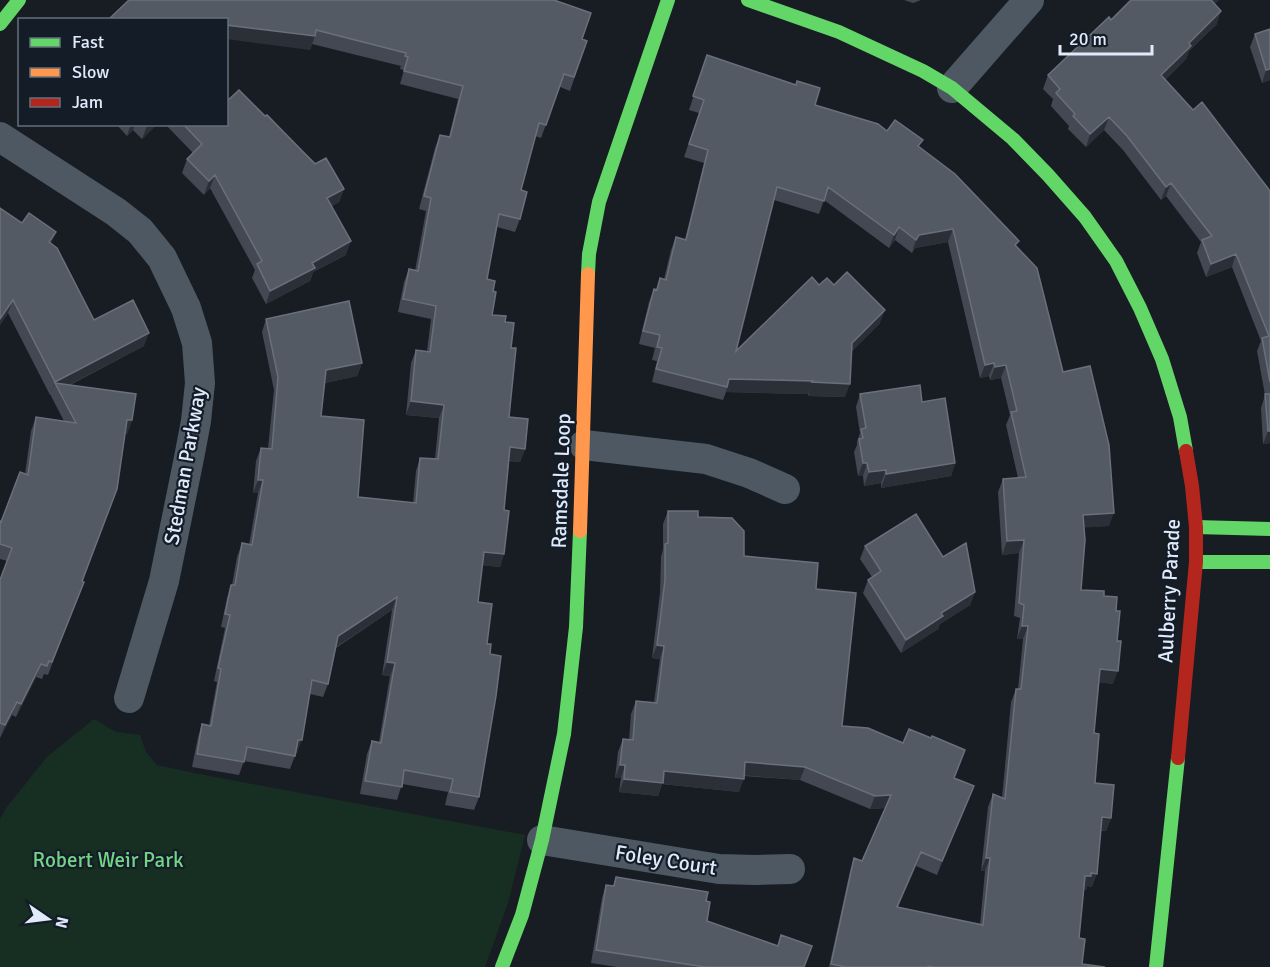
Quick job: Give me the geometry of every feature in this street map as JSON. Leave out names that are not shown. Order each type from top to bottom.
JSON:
[{"type":"main road","points":[[0,24],[19,0]]},
{"type":"main road","name":"Ramsdale Loop","points":[[502,967],[522,915],[542,840],[562,745],[572,681],[584,445],[589,254],[599,202],[668,0]]},
{"type":"main road","name":"Aulberry Parade","points":[[748,0],[839,32],[923,71],[952,88],[1013,139],[1085,217],[1116,261],[1162,359],[1180,417],[1192,486],[1196,527],[1196,562],[1156,967]]},
{"type":"main road","points":[[1196,527],[1270,529]]},
{"type":"main road","points":[[1196,562],[1270,562]]},
{"type":"street","points":[[952,88],[1029,0]]},
{"type":"street","name":"Stedman Parkway","points":[[0,137],[116,212],[140,231],[162,258],[186,308],[197,343],[200,383],[191,449],[164,581],[129,698]]},
{"type":"street","points":[[584,445],[706,459],[749,473],[785,489]]},
{"type":"street","name":"Foley Court","points":[[542,840],[720,869],[790,868]]},
{"type":"green space","name":"Robert Weir Park","points":[[94,719],[116,732],[140,735],[146,752],[157,765],[525,835],[508,903],[485,967],[0,967],[0,819],[6,808],[47,757]]},
{"type":"building","points":[[129,0],[554,0],[591,13],[582,39],[587,41],[574,77],[564,74],[546,125],[539,123],[521,190],[527,192],[520,219],[499,214],[487,279],[495,281],[493,291],[496,292],[492,315],[506,316],[505,322],[514,323],[511,348],[516,348],[509,417],[528,419],[525,449],[510,447],[504,510],[509,511],[504,554],[484,552],[478,602],[492,604],[487,644],[491,644],[490,654],[501,656],[479,797],[450,792],[453,779],[404,770],[402,787],[365,781],[372,741],[381,743],[395,663],[387,662],[397,597],[338,636],[328,684],[312,680],[302,740],[298,740],[295,756],[247,747],[244,762],[197,754],[202,724],[211,726],[221,669],[218,668],[230,615],[225,614],[231,585],[235,585],[242,543],[252,545],[263,480],[258,480],[261,448],[272,449],[278,377],[266,319],[349,301],[362,363],[326,370],[321,416],[364,420],[358,497],[416,503],[420,458],[438,459],[444,405],[411,401],[416,350],[430,352],[436,306],[403,299],[409,269],[418,271],[431,198],[424,196],[440,135],[450,137],[463,86],[404,71],[408,57],[405,56],[406,53],[316,30],[315,36],[228,25],[228,18],[110,18]]},
{"type":"building","points":[[1131,0],[1211,0],[1221,11],[1189,43],[1191,46],[1161,75],[1193,110],[1202,102],[1270,191],[1270,382],[1262,338],[1269,336],[1236,254],[1211,264],[1202,240],[1212,236],[1171,183],[1166,187],[1127,136],[1109,117],[1090,134],[1056,93],[1060,89],[1048,75],[1109,17],[1111,20]]},
{"type":"building","points":[[1270,29],[1270,69],[1266,70],[1255,34]]},
{"type":"building","points":[[707,55],[796,85],[797,81],[820,88],[815,105],[878,124],[887,131],[895,120],[923,140],[918,146],[955,174],[1019,241],[1015,245],[1037,268],[1063,372],[1090,366],[1109,445],[1114,513],[1083,515],[1085,540],[1081,590],[1104,591],[1104,596],[1117,597],[1116,611],[1120,611],[1117,641],[1121,641],[1118,671],[1100,669],[1094,733],[1099,734],[1095,783],[1114,785],[1111,818],[1102,817],[1097,874],[1091,873],[1091,876],[1085,876],[1079,938],[1085,939],[1082,964],[1105,967],[846,967],[831,964],[854,858],[862,861],[891,795],[875,796],[805,767],[745,762],[744,779],[664,771],[663,783],[624,779],[625,765],[620,765],[623,739],[633,740],[636,701],[657,703],[664,646],[657,645],[665,580],[668,511],[698,511],[698,517],[732,518],[744,531],[744,556],[818,563],[816,589],[856,593],[842,726],[868,728],[903,743],[909,729],[965,750],[954,778],[974,786],[942,861],[921,852],[897,907],[983,925],[990,858],[986,858],[993,794],[1005,799],[1016,689],[1021,689],[1028,626],[1022,626],[1024,605],[1019,603],[1024,540],[1007,541],[1003,479],[1026,477],[1011,412],[1017,411],[1006,365],[995,367],[994,363],[985,365],[953,229],[919,235],[916,240],[899,227],[894,235],[828,187],[824,201],[777,187],[736,351],[812,277],[819,285],[827,278],[834,285],[847,272],[885,310],[852,343],[850,384],[729,379],[727,387],[656,369],[662,348],[657,347],[660,335],[643,331],[654,289],[657,290],[660,278],[666,280],[676,237],[686,240],[708,150],[689,144],[704,100],[693,96]]},
{"type":"building","points":[[239,90],[315,164],[326,158],[344,189],[327,198],[351,241],[312,263],[315,268],[270,291],[257,264],[262,261],[215,175],[209,181],[187,159],[202,144],[185,126],[228,126],[228,100]]},
{"type":"building","points":[[0,208],[22,223],[29,213],[56,232],[49,242],[57,248],[94,320],[133,300],[149,333],[55,382],[13,300],[0,319]]},
{"type":"building","points":[[55,383],[136,394],[132,420],[127,420],[117,489],[82,581],[84,582],[52,662],[49,661],[47,666],[41,664],[21,704],[17,702],[5,725],[0,723],[0,580],[12,548],[0,544],[0,521],[20,472],[28,475],[36,417],[76,423]]},
{"type":"building","points":[[920,385],[922,402],[945,398],[955,463],[886,474],[886,470],[869,472],[867,463],[863,463],[859,439],[863,438],[861,429],[866,428],[860,394]]},
{"type":"building","points":[[1265,394],[1270,394],[1270,431],[1268,431]]},
{"type":"building","points":[[916,514],[943,557],[966,543],[975,592],[941,613],[943,616],[906,640],[868,580],[881,571],[865,546]]},
{"type":"building","points":[[616,877],[708,892],[706,901],[710,902],[707,921],[778,946],[781,935],[812,946],[804,967],[705,967],[596,950],[606,885],[614,886]]},
{"type":"traffic: fast","points":[[0,24],[19,0]]},
{"type":"traffic: fast","points":[[588,274],[589,254],[599,202],[668,0]]},
{"type":"traffic: fast","points":[[748,0],[839,32],[923,71],[952,88],[1013,139],[1048,175],[1085,217],[1116,261],[1140,308],[1162,359],[1180,417],[1186,451]]},
{"type":"traffic: fast","points":[[1196,527],[1270,529]]},
{"type":"traffic: fast","points":[[502,967],[522,915],[542,840],[564,734],[576,627],[580,531]]},
{"type":"traffic: fast","points":[[1196,562],[1270,562]]},
{"type":"traffic: fast","points":[[1156,967],[1178,758]]},
{"type":"traffic: slow","points":[[580,531],[588,274]]},
{"type":"traffic: jam","points":[[1178,758],[1196,562],[1196,527],[1186,451]]}]
